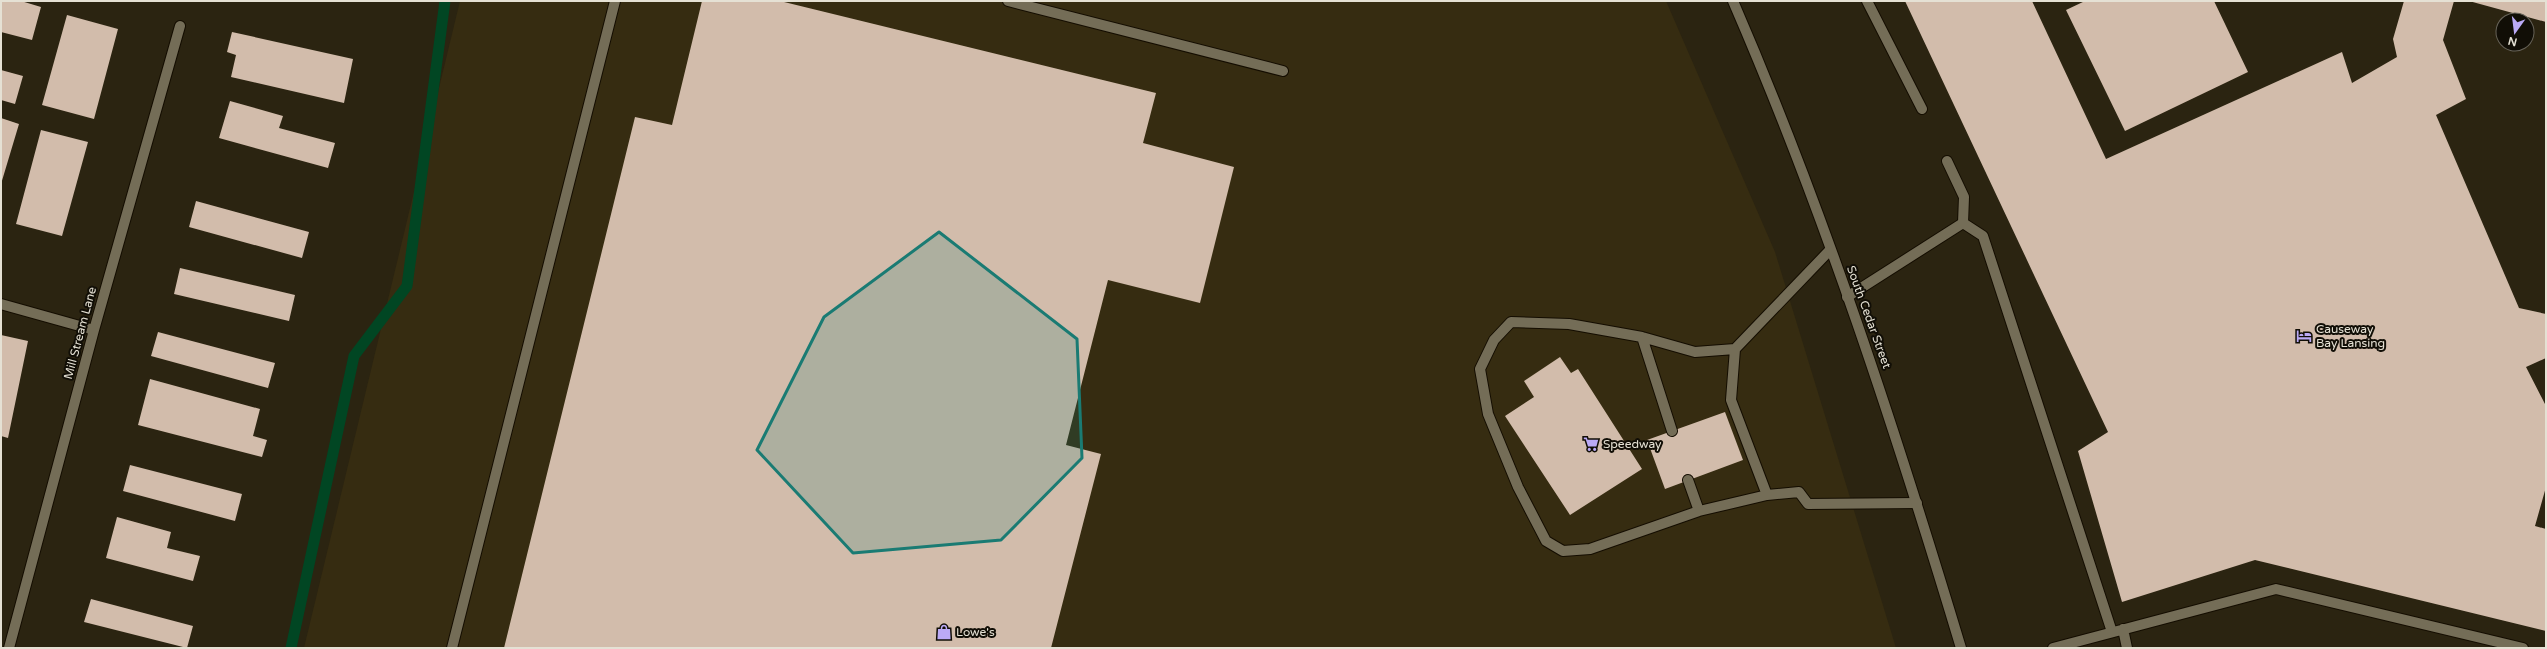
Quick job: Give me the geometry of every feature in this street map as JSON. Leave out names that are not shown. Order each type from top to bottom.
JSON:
[{"type":"street","points":[[452,648],[615,1]]},
{"type":"street","points":[[1008,1],[1283,71]]},
{"type":"street","name":"South Cedar Street","points":[[1734,1],[1796,153],[1882,392],[1961,648]]},
{"type":"street","points":[[1867,1],[1922,109]]},
{"type":"street","name":"Mill Stream Lane","points":[[9,648],[94,330],[180,26]]},
{"type":"street","points":[[1946,161],[1964,198],[1963,223]]},
{"type":"street","points":[[1847,297],[1963,223]]},
{"type":"street","points":[[1963,223],[1984,236],[2112,632]]},
{"type":"street","points":[[1767,495],[1731,400],[1735,349],[1830,250]]},
{"type":"street","points":[[1,304],[94,330]]},
{"type":"street","points":[[1735,349],[1695,352],[1642,337],[1569,324],[1511,322],[1494,340],[1480,369],[1488,414],[1518,487],[1546,541],[1563,551],[1590,549],[1699,511],[1767,495],[1799,492],[1808,504],[1917,502]]},
{"type":"street","points":[[1642,337],[1672,431]]},
{"type":"street","points":[[1688,480],[1699,511]]},
{"type":"street","points":[[2053,648],[2276,589],[2523,648]]},
{"type":"street","points":[[2123,629],[2127,648]]},
{"type":"highlighted area","points":[[939,232],[1077,339],[1082,458],[1001,540],[853,553],[757,450],[824,317]]},
{"type":"shaded area","points":[[460,1],[1666,1],[1775,252],[1896,648],[304,648]]},
{"type":"building","points":[[1,1],[21,1],[41,7],[32,40],[1,32]]},
{"type":"building","points":[[702,1],[780,1],[1156,93],[1143,143],[1234,167],[1200,303],[1108,280],[1066,445],[1101,454],[1051,648],[504,648],[635,117],[672,125]]},
{"type":"building","name":"Causeway Bay Lansing","points":[[1905,1],[2032,1],[2106,159],[2342,52],[2352,83],[2397,57],[2393,39],[2404,1],[2454,1],[2443,40],[2466,99],[2436,115],[2519,308],[2546,314],[2546,358],[2526,367],[2546,406],[2546,487],[2535,526],[2546,529],[2546,631],[2255,560],[2122,602],[2078,451],[2108,432]]},
{"type":"building","points":[[2085,1],[2214,1],[2248,72],[2125,131],[2066,10]]},
{"type":"building","points":[[2469,1],[2546,1],[2546,22],[2535,19],[2535,12],[2509,12]]},
{"type":"building","points":[[67,15],[118,29],[94,119],[42,105]]},
{"type":"building","points":[[232,32],[353,59],[344,103],[231,77],[236,55],[227,52]]},
{"type":"building","points":[[1,70],[23,76],[15,104],[1,100]]},
{"type":"building","points":[[230,101],[283,116],[279,128],[335,143],[328,168],[219,138]]},
{"type":"building","points":[[1,118],[19,124],[1,184]]},
{"type":"building","points":[[41,130],[88,142],[62,236],[16,224]]},
{"type":"building","points":[[196,201],[309,232],[302,258],[189,227]]},
{"type":"building","points":[[180,268],[295,295],[289,321],[174,294]]},
{"type":"building","points":[[158,332],[275,363],[268,388],[151,356]]},
{"type":"building","points":[[1,335],[28,341],[8,438],[1,436]]},
{"type":"building","points":[[1560,357],[1571,373],[1578,369],[1642,469],[1570,515],[1505,416],[1534,397],[1524,381]]},
{"type":"building","points":[[150,379],[260,409],[253,436],[267,440],[262,457],[138,425]]},
{"type":"building","points":[[1725,412],[1743,460],[1665,489],[1647,440]]},
{"type":"building","points":[[130,465],[242,494],[235,521],[123,491]]},
{"type":"building","points":[[117,517],[171,532],[167,548],[200,556],[193,581],[106,558]]},
{"type":"building","points":[[91,599],[193,626],[187,648],[84,622]]},
{"type":"waterway","points":[[291,648],[354,356],[407,286],[445,1]]},
{"type":"place","name":"Causeway Bay Lansing","points":[[2304,336]]},
{"type":"place","name":"Speedway","points":[[1591,444]]},
{"type":"place","name":"Lowe's","points":[[944,632]]}]
